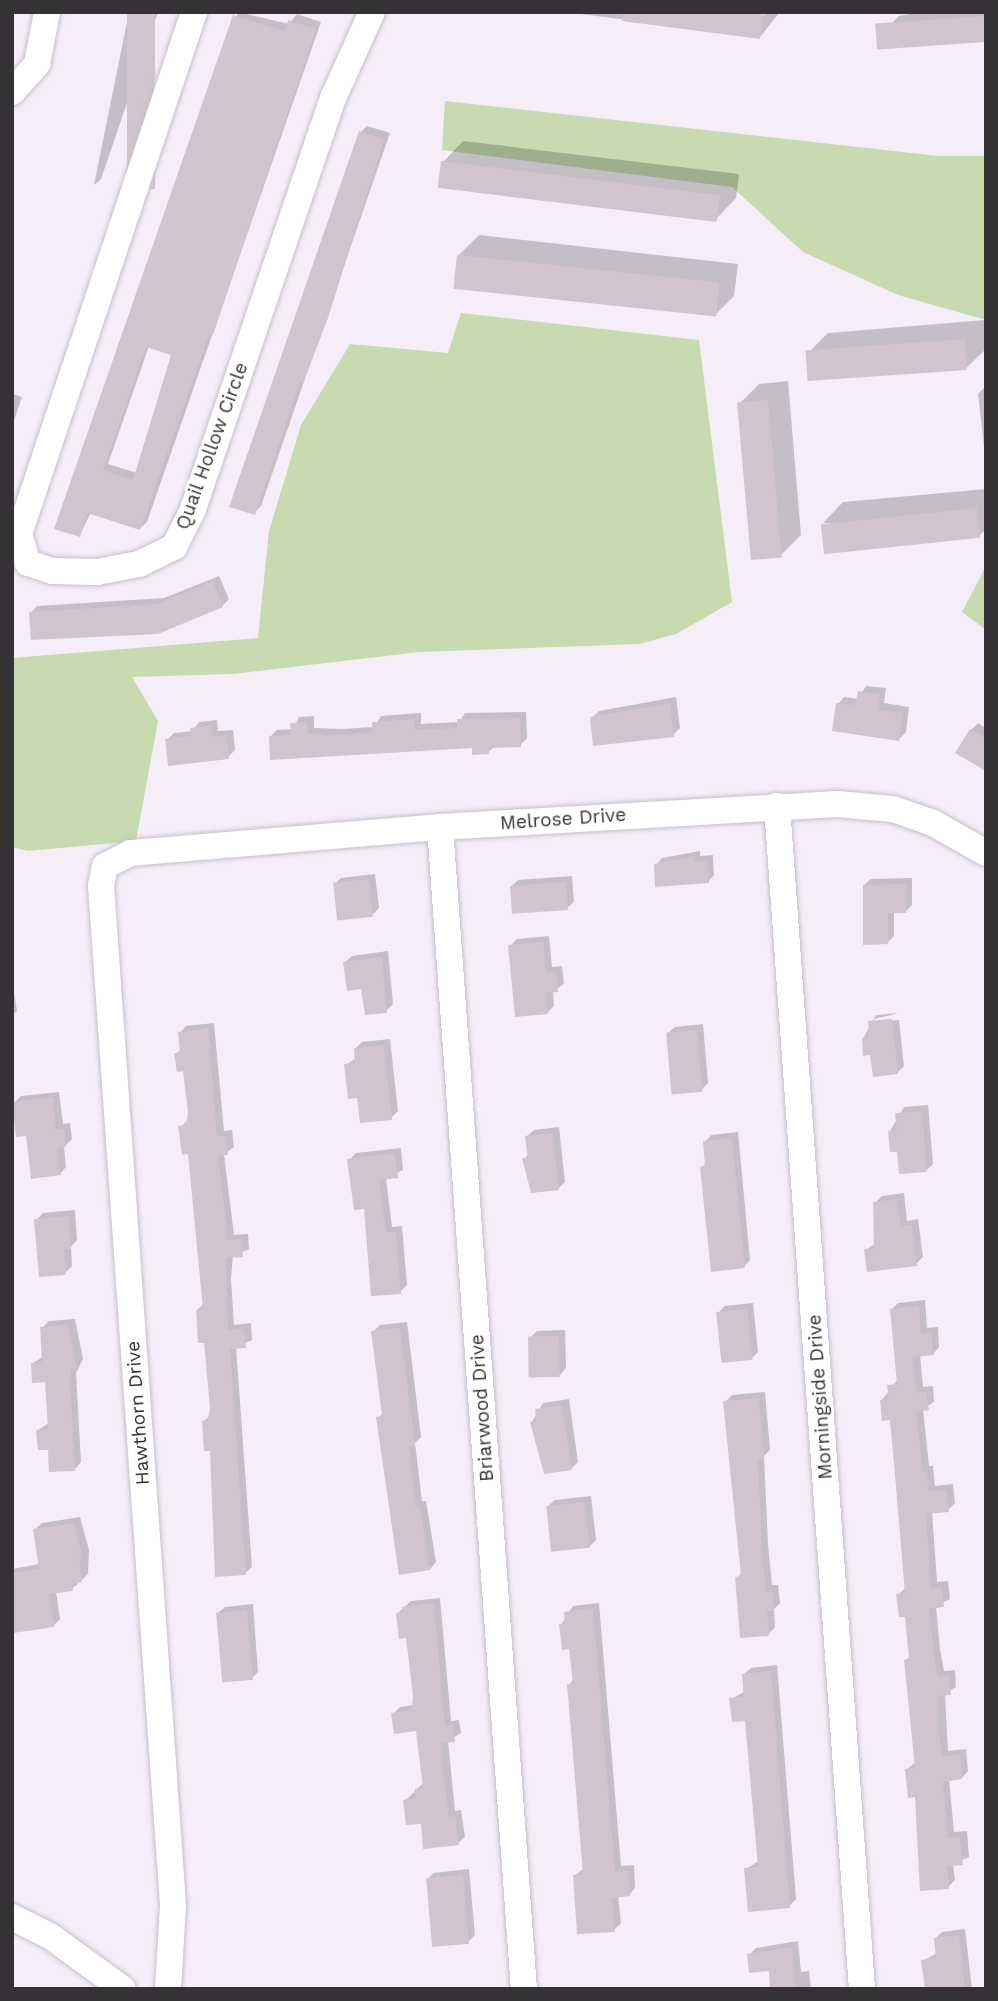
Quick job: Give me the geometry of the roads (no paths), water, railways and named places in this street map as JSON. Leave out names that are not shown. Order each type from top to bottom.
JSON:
[{"type":"street","points":[[12,92],[37,64],[47,12]]},
{"type":"street","name":"Quail Hollow Circle","points":[[194,12],[19,534],[28,563],[54,571],[97,572],[139,564],[174,547],[192,512],[334,96],[372,12]]},
{"type":"street","name":"Melrose Drive","points":[[130,853],[440,827],[837,804],[894,809],[933,823],[986,853]]},
{"type":"street","name":"Morningside Drive","points":[[777,806],[862,1989]]},
{"type":"street","name":"Briarwood Drive","points":[[440,827],[524,1989]]},
{"type":"street","name":"Hawthorn Drive","points":[[130,853],[106,866],[101,886],[173,1905],[168,1989]]},
{"type":"street","points":[[12,1917],[50,1936],[123,1989]]}]
